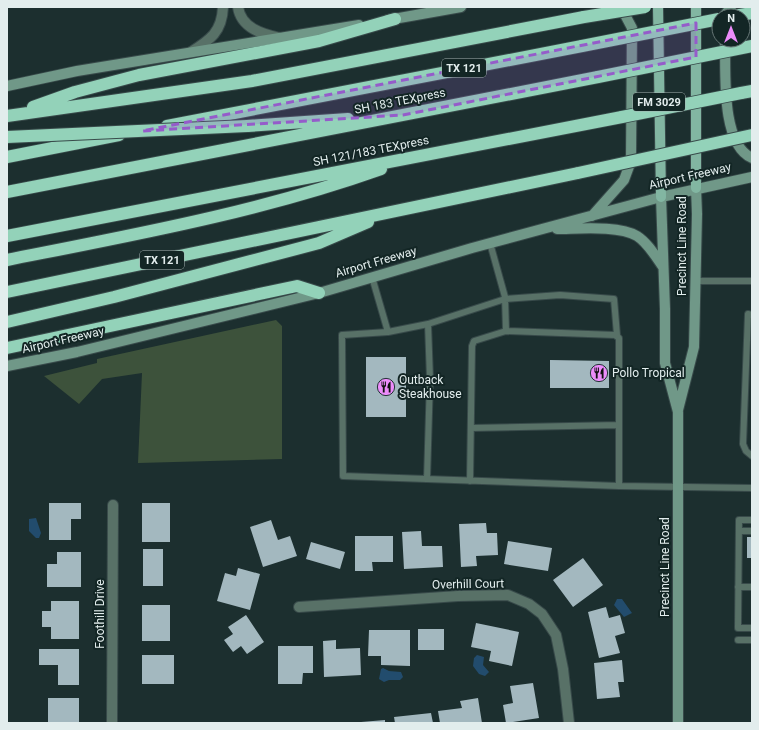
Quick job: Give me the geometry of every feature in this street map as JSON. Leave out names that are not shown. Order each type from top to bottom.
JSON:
[{"type":"highway","points":[[7,115],[252,81],[584,17],[645,7]]},
{"type":"highway","points":[[7,115],[74,92],[139,74],[319,40],[395,19]]},
{"type":"highway","name":"TX 121","points":[[7,157],[711,21]]},
{"type":"highway","name":"SH 183 TEXpress","points":[[7,192],[752,46]]},
{"type":"highway","name":"SH 121/183 TEXpress","points":[[7,236],[746,92]]},
{"type":"highway","points":[[7,137],[247,126],[403,115]]},
{"type":"highway","name":"TX 121","points":[[7,292],[316,226],[386,214],[752,135]]},
{"type":"highway","points":[[7,260],[135,235],[242,210],[328,188],[416,156]]},
{"type":"highway","points":[[7,322],[128,294],[319,243],[386,214]]},
{"type":"highway","points":[[7,348],[296,286],[319,293]]},
{"type":"main road","points":[[7,86],[77,71],[460,7]]},
{"type":"main road","points":[[592,216],[624,180],[630,161],[632,28],[623,11],[616,7]]},
{"type":"main road","name":"Precinct Line Road","points":[[658,7],[665,362],[678,412]]},
{"type":"main road","name":"Precinct Line Road","points":[[678,723],[678,412],[694,347],[696,281],[696,7]]},
{"type":"main road","points":[[725,48],[728,110],[732,133],[738,147],[752,158]]},
{"type":"main road","name":"Airport Freeway","points":[[7,366],[77,352],[319,293],[490,243],[661,197],[696,188],[752,177]]},
{"type":"main road","points":[[543,229],[610,229],[636,235],[650,249],[663,268]]},
{"type":"street","points":[[190,53],[211,40],[223,20],[223,7]]},
{"type":"street","points":[[238,7],[239,12],[247,25],[262,34],[280,38]]},
{"type":"street","name":"Foothill Drive","points":[[112,723],[113,506]]},
{"type":"street","name":"Overhill Court","points":[[299,607],[458,596],[508,595],[529,604],[542,614],[556,635],[563,669],[569,723]]},
{"type":"lane","points":[[490,243],[505,299],[506,331]]},
{"type":"lane","points":[[372,277],[388,332]]},
{"type":"lane","points":[[696,281],[752,281]]},
{"type":"lane","points":[[619,486],[619,338],[617,336],[614,299],[560,295],[505,299],[428,324],[388,332],[342,335],[344,476],[470,481],[678,488],[752,488]]},
{"type":"lane","points":[[752,314],[748,314],[749,386],[743,444],[746,452],[752,456]]},
{"type":"lane","points":[[427,479],[430,379],[428,324]]},
{"type":"lane","points":[[470,481],[472,346],[474,341],[479,338],[506,331],[617,336]]},
{"type":"lane","points":[[471,428],[619,425]]},
{"type":"lane","points":[[752,520],[739,520],[738,587],[738,628],[752,628]]},
{"type":"lane","points":[[739,531],[752,531]]},
{"type":"lane","points":[[738,587],[752,587]]},
{"type":"lane","points":[[738,640],[752,640]]},
{"type":"highlighted area","points":[[696,23],[696,57],[403,115],[142,131]]},
{"type":"green space","points":[[276,320],[282,326],[282,459],[138,463],[142,373],[102,379],[79,404],[44,376],[97,363],[97,359]]},
{"type":"water","points":[[36,518],[41,533],[39,538],[36,538],[29,531],[29,519]]},
{"type":"water","points":[[617,599],[622,599],[632,613],[624,617],[614,605]]},
{"type":"water","points":[[477,655],[484,657],[483,665],[489,672],[485,676],[479,674],[473,666],[474,658]]},
{"type":"water","points":[[383,668],[389,671],[401,672],[403,677],[400,680],[389,680],[384,682],[379,679],[381,669]]},
{"type":"building","name":"Outback Steakhouse","points":[[366,357],[406,357],[406,417],[366,417]]},
{"type":"building","points":[[550,360],[609,361],[609,388],[550,388]]},
{"type":"building","points":[[49,503],[81,503],[81,519],[71,519],[71,540],[49,540]]},
{"type":"building","points":[[142,503],[170,503],[170,542],[142,542]]},
{"type":"building","points":[[271,520],[278,540],[290,536],[297,556],[263,567],[250,527]]},
{"type":"building","points":[[486,523],[487,533],[497,533],[498,555],[476,556],[477,566],[461,567],[459,524]]},
{"type":"building","points":[[421,531],[422,546],[442,546],[443,567],[404,569],[402,532]]},
{"type":"building","points":[[355,536],[393,536],[393,562],[372,562],[373,571],[355,571]]},
{"type":"building","points":[[747,537],[752,537],[752,558],[747,558]]},
{"type":"building","points":[[508,541],[552,548],[548,571],[504,564]]},
{"type":"building","points":[[311,542],[345,552],[340,569],[306,559]]},
{"type":"building","points":[[143,549],[163,549],[163,586],[143,586]]},
{"type":"building","points":[[57,552],[81,552],[81,587],[47,587],[47,564],[57,564]]},
{"type":"building","points":[[583,558],[603,585],[573,607],[553,580]]},
{"type":"building","points":[[238,568],[260,574],[250,610],[217,601],[225,573],[236,576]]},
{"type":"building","points":[[51,601],[79,601],[79,639],[51,639],[51,627],[42,627],[42,611],[51,611]]},
{"type":"building","points":[[142,605],[170,605],[170,641],[142,641]]},
{"type":"building","points":[[606,607],[609,618],[620,615],[625,633],[615,636],[620,653],[599,658],[588,612]]},
{"type":"building","points":[[246,615],[264,642],[247,654],[241,646],[233,652],[224,640],[233,634],[228,627]]},
{"type":"building","points":[[476,623],[519,632],[512,666],[489,661],[491,651],[471,647]]},
{"type":"building","points":[[418,629],[444,629],[444,650],[418,650]]},
{"type":"building","points":[[369,630],[410,630],[410,666],[381,665],[381,656],[368,656]]},
{"type":"building","points":[[336,640],[336,649],[360,648],[361,675],[324,677],[323,641]]},
{"type":"building","points":[[278,646],[313,646],[313,673],[303,673],[302,684],[278,684]]},
{"type":"building","points":[[39,649],[79,649],[79,685],[58,685],[58,665],[39,665]]},
{"type":"building","points":[[142,655],[174,655],[174,684],[142,684]]},
{"type":"building","points":[[622,660],[624,682],[618,682],[620,697],[597,699],[594,663]]},
{"type":"building","points":[[533,683],[539,718],[506,723],[503,705],[513,703],[510,686]]},
{"type":"building","points":[[48,698],[79,698],[79,723],[48,723]]},
{"type":"building","points":[[478,698],[482,723],[440,723],[438,711],[462,708],[460,701]]},
{"type":"building","points":[[431,713],[433,723],[395,723],[394,717]]},
{"type":"building","points":[[385,720],[385,723],[361,723],[361,722]]},
{"type":"place","name":"Pollo Tropical","points":[[599,373]]},
{"type":"place","name":"Outback Steakhouse","points":[[386,387]]}]
